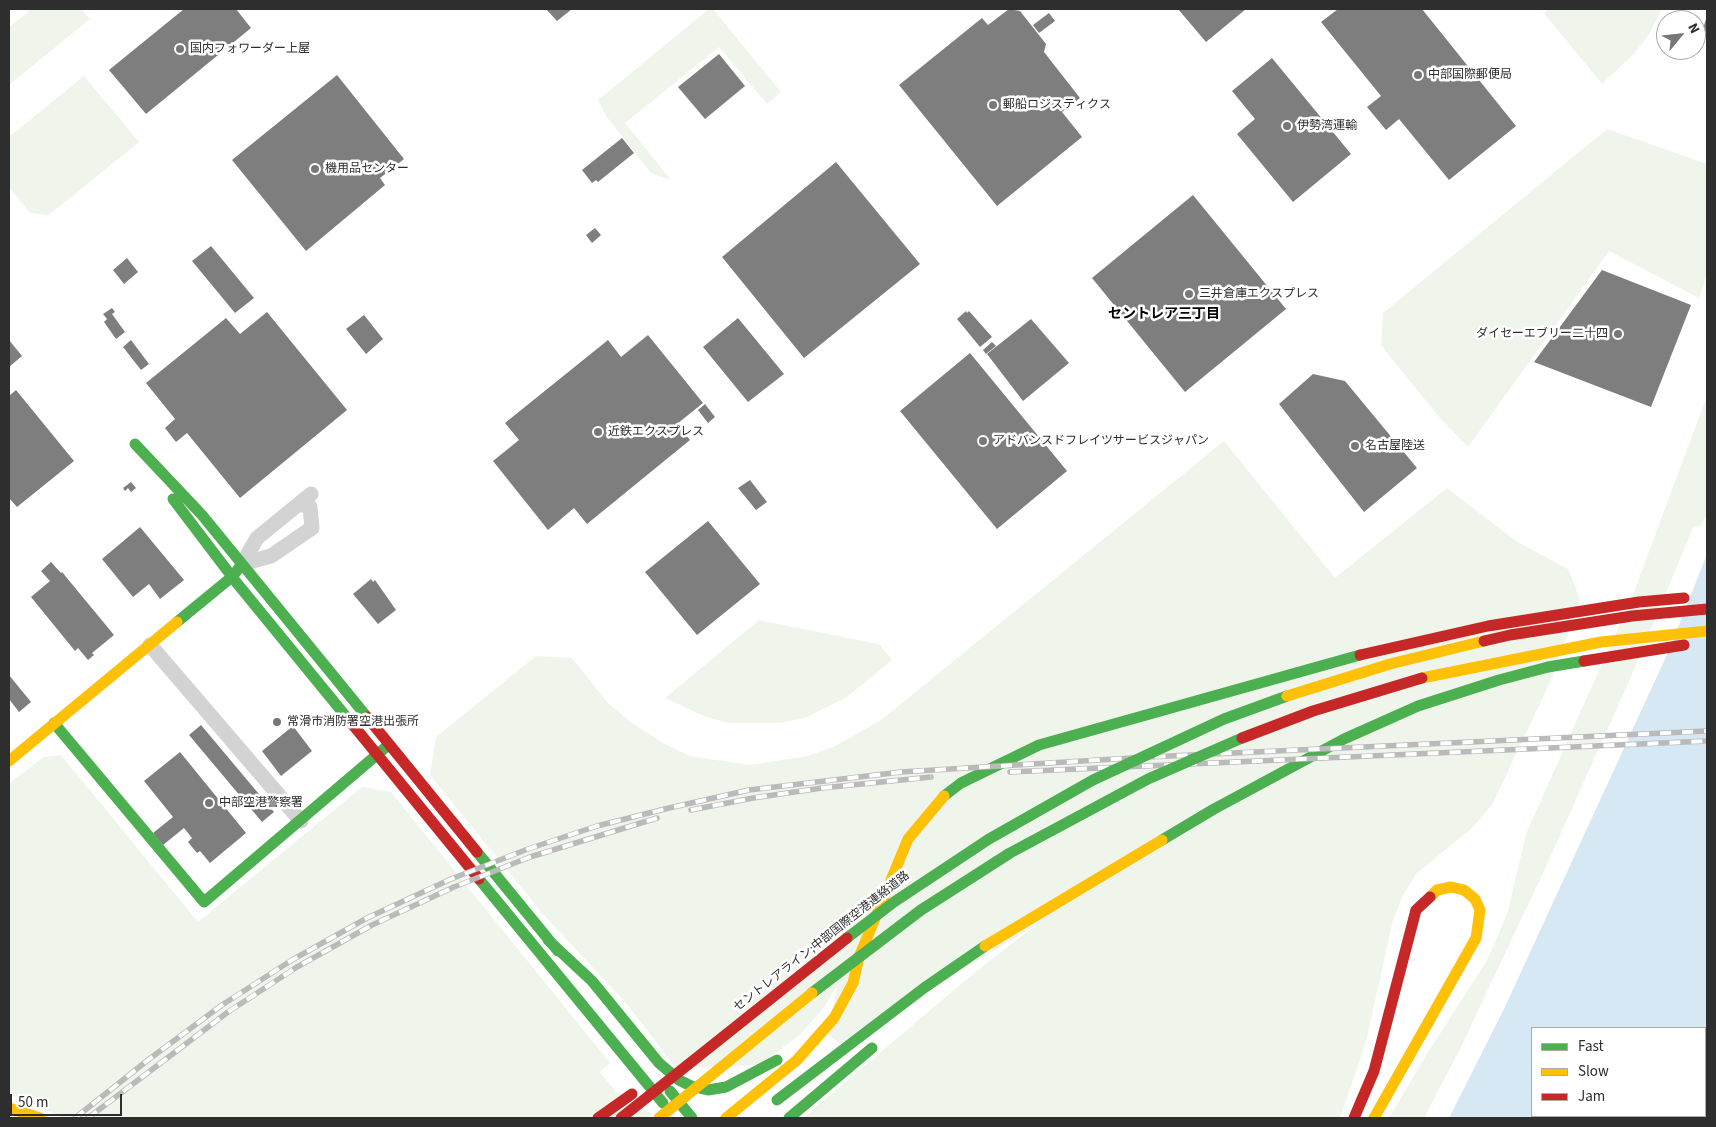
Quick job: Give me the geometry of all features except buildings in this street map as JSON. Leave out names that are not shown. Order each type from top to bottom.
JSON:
[{"type":"main road","points":[[675,1118],[378,755],[238,570],[202,515],[135,444],[190,523],[238,570],[389,745],[692,1118]]},
{"type":"main road","points":[[9,761],[238,570]]},
{"type":"main road","points":[[548,940],[592,981],[659,1063],[679,1080],[691,1086],[708,1090],[726,1087],[742,1080],[787,1053],[826,1015],[859,957],[905,846],[924,817],[940,799],[961,783],[1009,758],[1039,745],[1265,679],[1422,640],[1571,612],[1639,602],[1698,598]]},
{"type":"main road","name":"セントレアライン;中部国際空港連絡道路","points":[[622,1118],[826,953],[894,902],[989,839],[1093,780],[1224,720],[1347,676],[1450,648],[1564,626],[1707,608]]},
{"type":"main road","points":[[659,1118],[818,988],[921,910],[1010,853],[1148,779],[1214,749],[1304,715],[1419,679],[1494,662],[1601,642],[1707,631]]},
{"type":"main road","points":[[768,1107],[801,1080],[932,983],[998,937],[1214,809],[1382,720],[1418,706],[1499,680],[1548,667],[1707,642]]},
{"type":"main road","points":[[54,723],[204,902],[389,745]]},
{"type":"main road","points":[[1354,1118],[1374,1071],[1416,910],[1437,890],[1451,887],[1468,892],[1475,899],[1480,910],[1476,938],[1374,1118]]},
{"type":"main road","points":[[919,1007],[1076,890]]},
{"type":"main road","points":[[598,1118],[751,1001],[826,953]]},
{"type":"main road","points":[[726,1118],[797,1060],[818,1038],[843,1003],[853,984],[859,957]]},
{"type":"main road","points":[[789,1118],[878,1043]]},
{"type":"main road","points":[[9,1108],[40,1118]]},
{"type":"street","points":[[305,499],[310,506],[312,528],[271,556],[238,570],[257,538],[305,499]]},
{"type":"street","points":[[150,645],[301,821]]},
{"type":"shaded area","points":[[32,9],[81,9],[90,19],[9,85],[9,27]]},
{"type":"shaded area","points":[[709,9],[713,9],[781,92],[767,104],[719,47],[625,123],[671,180],[651,173],[606,116],[598,100]]},
{"type":"shaded area","points":[[1549,9],[1662,9],[1656,10],[1656,21],[1648,36],[1634,54],[1602,84],[1544,13]]},
{"type":"shaded area","points":[[84,76],[139,142],[49,215],[30,213],[9,187],[9,137]]},
{"type":"shaded area","points":[[1607,129],[1707,164],[1707,274],[1699,298],[1609,251],[1468,447],[1439,417],[1381,345],[1383,313]]},
{"type":"shaded area","points":[[1707,396],[1707,513],[1702,525],[1693,528],[1630,679],[1544,871],[1460,1049],[1424,1118],[1389,1118],[1425,1057],[1486,962],[1498,936],[1508,911],[1526,834],[1634,592]]},
{"type":"shaded area","points":[[1224,441],[1335,578],[1447,488],[1516,541],[1568,569],[1580,599],[1552,678],[1492,805],[1471,829],[1416,874],[1403,895],[1393,920],[1366,1042],[1340,1118],[803,1118],[974,973],[1036,925],[840,1044],[828,1034],[837,987],[824,1007],[800,1035],[759,1065],[676,1068],[626,1003],[542,913],[430,775],[436,737],[536,656],[572,658],[608,703],[632,723],[663,743],[690,756],[749,765],[808,756],[835,746],[881,720]]},
{"type":"shaded area","points":[[759,620],[879,644],[892,660],[847,697],[805,718],[780,723],[729,723],[706,717],[665,698]]},
{"type":"shaded area","points":[[61,755],[198,922],[362,787],[391,792],[610,1063],[600,1072],[616,1092],[652,1114],[647,1118],[63,1118],[27,1101],[9,1095],[9,783],[44,757]]},
{"type":"water","points":[[1707,554],[1707,1118],[1449,1118],[1504,1009],[1670,648]]},
{"type":"railway","points":[[75,1118],[222,1005],[292,960],[367,918],[451,879],[528,849],[597,826],[669,808],[749,790],[901,772],[1148,757],[1707,731]]},
{"type":"railway","points":[[1010,772],[1707,741]]},
{"type":"railway","points":[[691,810],[753,798],[822,788],[931,777]]},
{"type":"railway","points":[[88,1118],[228,1012],[297,967],[372,925],[454,887],[530,857],[657,818]]},
{"type":"traffic: fast","points":[[135,444],[202,515],[367,717]]},
{"type":"traffic: fast","points":[[173,499],[236,582],[353,725]]},
{"type":"traffic: fast","points":[[177,622],[233,576],[241,565]]},
{"type":"traffic: fast","points":[[944,796],[961,783],[1039,745],[1360,655]]},
{"type":"traffic: fast","points":[[1162,840],[1214,809],[1344,739],[1418,706],[1499,680],[1548,667],[1584,661]]},
{"type":"traffic: fast","points":[[847,938],[894,902],[989,839],[1093,780],[1224,719],[1287,696]]},
{"type":"traffic: fast","points":[[54,723],[204,902],[386,747]]},
{"type":"traffic: fast","points":[[812,993],[921,910],[1010,853],[1148,779],[1242,738]]},
{"type":"traffic: fast","points":[[477,852],[558,951]]},
{"type":"traffic: fast","points":[[479,879],[663,1103]]},
{"type":"traffic: fast","points":[[548,940],[592,981],[659,1063],[679,1080],[691,1086],[708,1090],[726,1087],[777,1060]]},
{"type":"traffic: fast","points":[[777,1100],[924,988],[985,946]]},
{"type":"traffic: fast","points":[[789,1118],[872,1048]]},
{"type":"traffic: fast","points":[[670,1091],[692,1118]]},
{"type":"traffic: slow","points":[[9,761],[177,622]]},
{"type":"traffic: slow","points":[[1422,678],[1601,642],[1707,631]]},
{"type":"traffic: slow","points":[[1287,696],[1390,664],[1484,641]]},
{"type":"traffic: slow","points":[[726,1118],[797,1060],[834,1018],[853,983],[859,957],[908,839],[944,796]]},
{"type":"traffic: slow","points":[[985,946],[1162,840]]},
{"type":"traffic: slow","points":[[1374,1118],[1476,938],[1480,910],[1475,899],[1464,890],[1451,887],[1437,890],[1430,897]]},
{"type":"traffic: slow","points":[[659,1118],[812,993]]},
{"type":"traffic: slow","points":[[9,1108],[40,1118]]},
{"type":"traffic: jam","points":[[1360,655],[1488,626],[1639,602],[1684,598]]},
{"type":"traffic: jam","points":[[1484,641],[1510,635],[1632,616],[1707,609]]},
{"type":"traffic: jam","points":[[1584,661],[1684,645]]},
{"type":"traffic: jam","points":[[1242,738],[1313,711],[1422,678]]},
{"type":"traffic: jam","points":[[367,717],[477,852]]},
{"type":"traffic: jam","points":[[353,725],[479,879]]},
{"type":"traffic: jam","points":[[1354,1118],[1374,1071],[1416,910],[1430,897]]},
{"type":"traffic: jam","points":[[621,1118],[847,938]]},
{"type":"traffic: jam","points":[[598,1118],[632,1094]]},
{"type":"place","name":"国内フォワーダー上屋","points":[[180,49]]},
{"type":"place","name":"中部国際郵便局","points":[[1418,75]]},
{"type":"place","name":"郵船ロジスティクス","points":[[993,105]]},
{"type":"place","name":"伊勢湾運輸","points":[[1287,126]]},
{"type":"place","name":"機用品センター","points":[[315,169]]},
{"type":"place","name":"三井倉庫エクスプレス","points":[[1189,294]]},
{"type":"place","name":"ダイセーエブリー二十四","points":[[1618,334]]},
{"type":"place","name":"近鉄エクスプレス","points":[[598,432]]},
{"type":"place","name":"アドバンスドフレイツサービスジャパン","points":[[983,441]]},
{"type":"place","name":"名古屋陸送","points":[[1355,446]]},
{"type":"place","name":"常滑市消防署空港出張所","points":[[277,722]]},
{"type":"place","name":"中部空港警察署","points":[[209,803]]},
{"type":"district","name":"セントレア三丁目","points":[[1164,315]]}]
